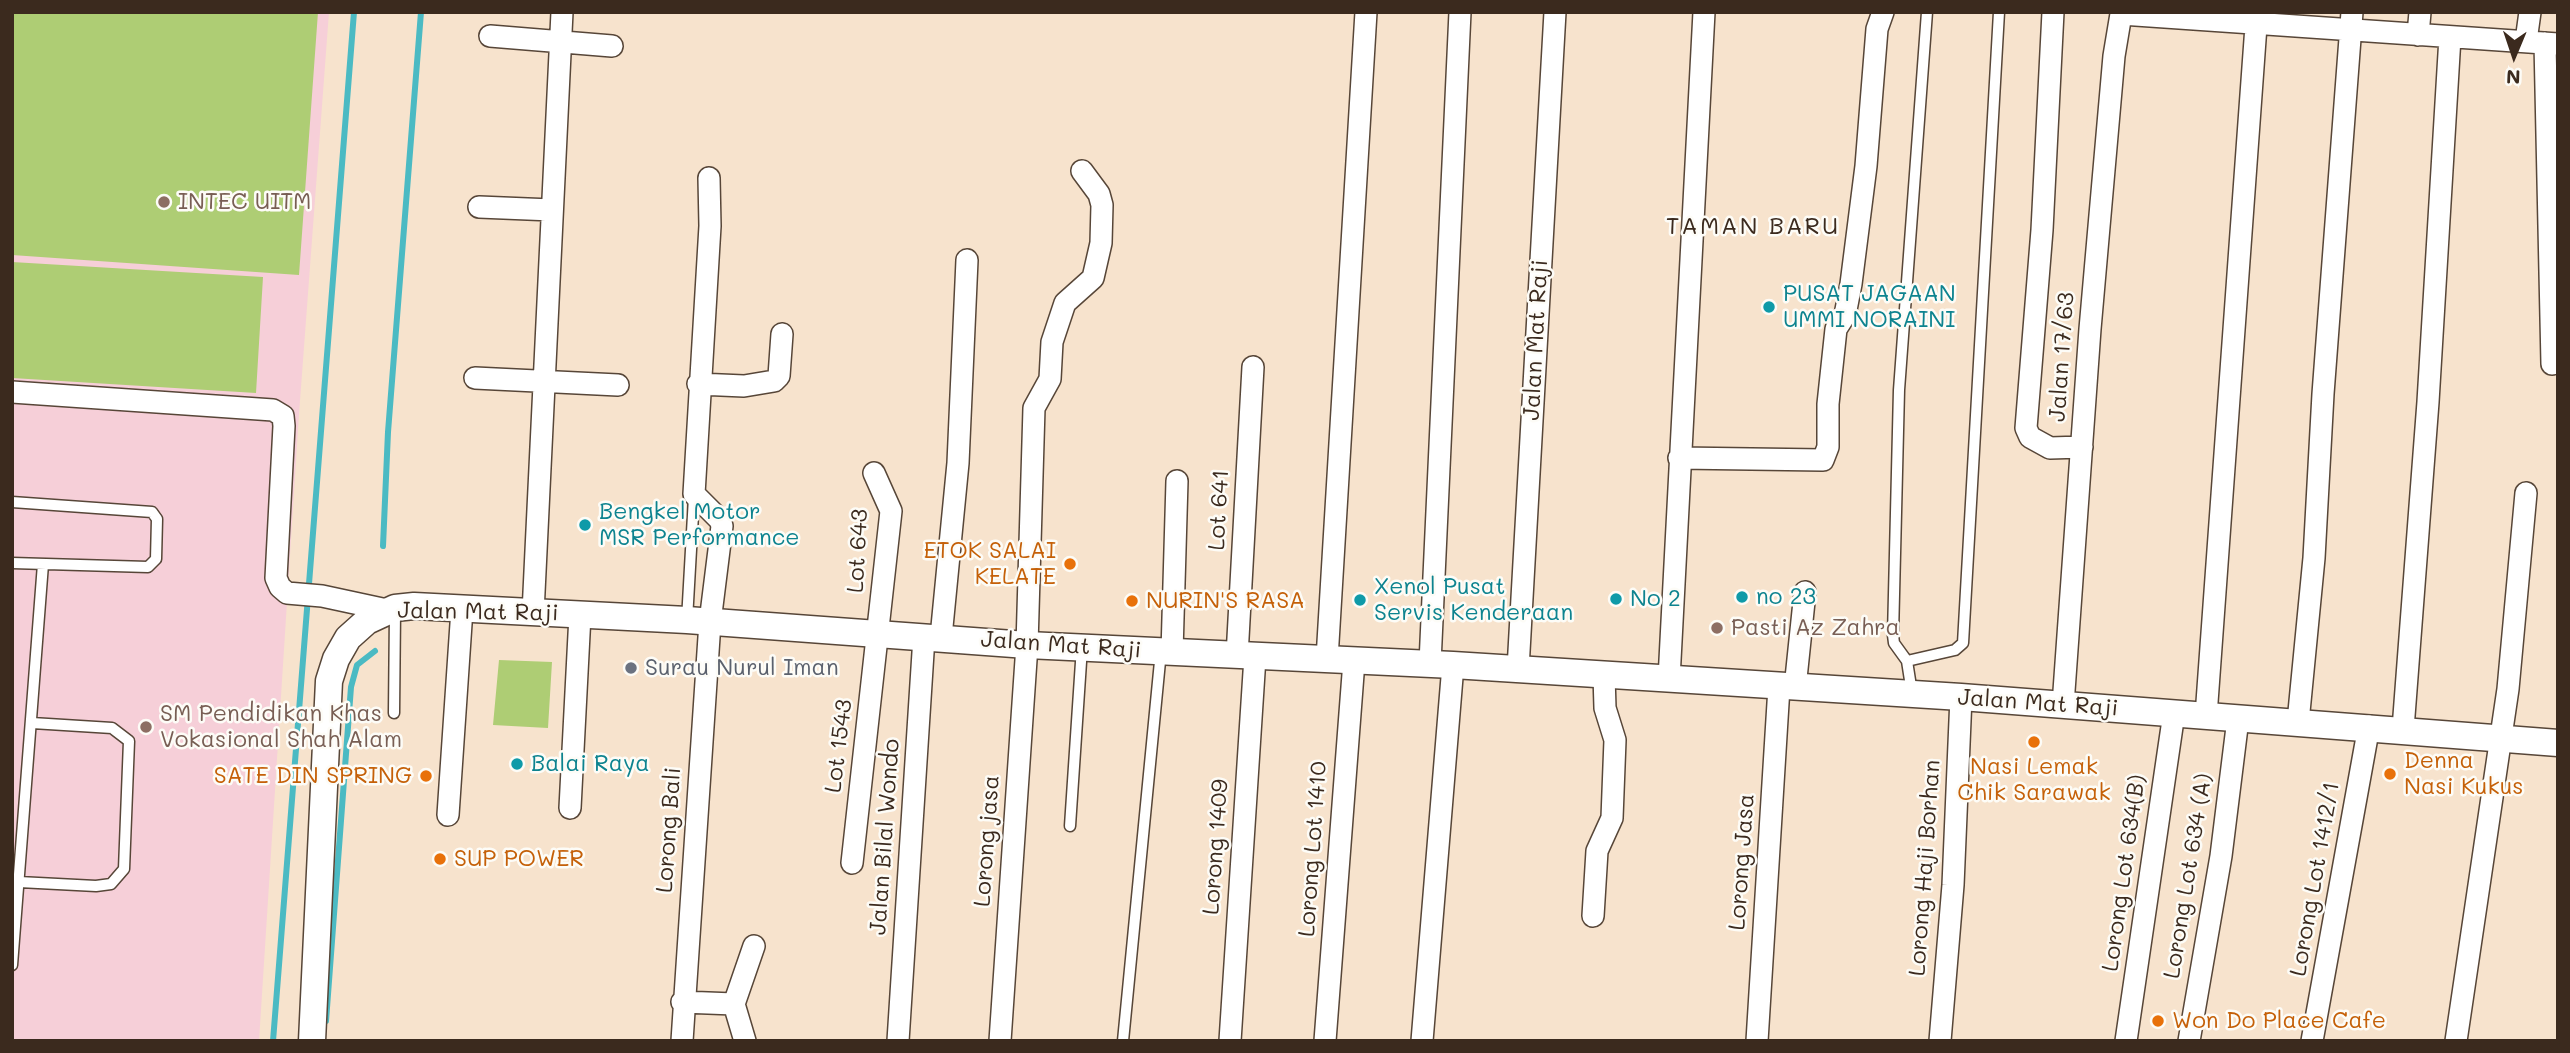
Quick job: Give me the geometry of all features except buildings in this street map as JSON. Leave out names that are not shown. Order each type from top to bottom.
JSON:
[{"type":"street","points":[[533,613],[562,12]]},
{"type":"street","points":[[1326,659],[1366,12]]},
{"type":"street","points":[[1422,1041],[1441,664],[1460,12]]},
{"type":"street","name":"Jalan Mat Raji","points":[[1518,669],[1555,12]]},
{"type":"street","points":[[1669,679],[1704,12]]},
{"type":"street","points":[[1679,458],[1823,460],[1828,447],[1835,336],[1845,315],[1851,284],[1866,166],[1877,29],[1883,12]]},
{"type":"street","points":[[2053,12],[2042,230],[2026,428],[2030,436],[2050,448],[2082,447]]},
{"type":"street","points":[[2418,35],[2420,12]]},
{"type":"street","points":[[2530,12],[2543,43],[2553,364]]},
{"type":"street","points":[[2119,13],[2351,21],[2418,35],[2543,43]]},
{"type":"street","name":"Jalan 17/63","points":[[2063,705],[2109,109],[2119,13]]},
{"type":"street","points":[[2206,716],[2256,17]]},
{"type":"street","points":[[2298,722],[2314,558],[2323,394],[2351,21]]},
{"type":"street","points":[[490,36],[612,46]]},
{"type":"street","points":[[2403,729],[2428,402],[2450,37]]},
{"type":"street","name":"Lorong jasa","points":[[1000,1041],[1027,645],[1034,408],[1050,379],[1052,342],[1065,303],[1093,278],[1101,243],[1102,205],[1099,194],[1082,171]]},
{"type":"street","points":[[694,494],[698,384],[709,226],[709,178]]},
{"type":"street","points":[[479,207],[552,210]]},
{"type":"street","points":[[932,637],[958,463],[967,260]]},
{"type":"street","points":[[698,384],[744,386],[774,381],[779,376],[782,334]]},
{"type":"street","name":"Lot 641","points":[[1246,657],[1253,367]]},
{"type":"street","points":[[475,378],[618,385]]},
{"type":"street","points":[[12,392],[273,410],[283,416],[276,578],[287,593],[322,596],[391,609]]},
{"type":"street","name":"Lot 643","points":[[874,473],[891,511],[879,634]]},
{"type":"street","points":[[1167,652],[1177,481]]},
{"type":"street","points":[[2456,1041],[2500,739],[2526,493]]},
{"type":"street","name":"Lorong Bali","points":[[682,1041],[698,621],[722,526],[720,520],[694,494]]},
{"type":"street","name":"Lorong Jasa","points":[[1757,1041],[1787,688],[1805,592]]},
{"type":"street","name":"Jalan Mat Raji","points":[[312,1041],[329,681],[336,659],[348,638],[367,621],[391,609],[463,609],[698,621],[1027,645],[1604,674],[2369,726],[2558,743]]},
{"type":"street","points":[[448,815],[463,609]]},
{"type":"street","points":[[570,808],[580,615]]},
{"type":"street","name":"Lot 1543","points":[[852,863],[879,634]]},
{"type":"street","name":"Jalan Bilal Wondo","points":[[898,1041],[932,637]]},
{"type":"street","name":"Lorong 1409","points":[[1230,1041],[1246,657]]},
{"type":"street","name":"Lorong Lot 1410","points":[[1325,1041],[1353,661]]},
{"type":"street","points":[[1593,916],[1597,851],[1612,818],[1615,740],[1605,708],[1604,674]]},
{"type":"street","name":"Lorong Haji Borhan","points":[[1940,1041],[1953,885],[1961,697]]},
{"type":"street","name":"Lorong Lot 634(B)","points":[[2126,1041],[2174,713]]},
{"type":"street","name":"Lorong Lot 634 (A)","points":[[2189,1041],[2221,856],[2238,719]]},
{"type":"street","name":"Lorong Lot 1412/1","points":[[2312,1041],[2369,726]]},
{"type":"street","points":[[746,1041],[734,1004],[754,946]]},
{"type":"street","points":[[682,1002],[734,1004]]},
{"type":"lane","points":[[1912,695],[1908,662],[1894,643],[1893,635],[1899,390],[1927,12]]},
{"type":"lane","points":[[1908,662],[1955,650],[1963,643],[1999,12]]},
{"type":"lane","points":[[694,494],[698,621]]},
{"type":"lane","points":[[12,502],[156,514],[156,559],[148,567],[12,563]]},
{"type":"lane","points":[[12,965],[43,564]]},
{"type":"lane","points":[[391,609],[394,713]]},
{"type":"lane","points":[[1070,826],[1082,647]]},
{"type":"lane","points":[[1123,1041],[1167,652]]},
{"type":"lane","points":[[19,882],[103,885],[117,880],[124,869],[129,741],[112,728],[32,723]]},
{"type":"shaded area","points":[[12,12],[329,12],[299,414],[259,1041],[12,1041]]},
{"type":"green space","name":"INTEC UITM","points":[[12,12],[318,12],[299,275],[12,255]]},
{"type":"green space","points":[[12,262],[263,277],[256,393],[12,378]]},
{"type":"green space","points":[[499,660],[552,662],[548,728],[493,725]]},
{"type":"waterway","points":[[273,1041],[354,12]]},
{"type":"waterway","points":[[383,546],[388,432],[421,12]]},
{"type":"waterway","points":[[326,1021],[351,687],[357,665],[375,651]]},
{"type":"place","name":"INTEC UITM","points":[[164,202]]},
{"type":"place","name":"PUSAT JAGAAN UMMI NORAINI","points":[[1769,307]]},
{"type":"place","name":"Bengkel Motor MSR Performance","points":[[585,525]]},
{"type":"place","name":"ETOK SALAI KELATE","points":[[1070,564]]},
{"type":"place","name":"no 23","points":[[1742,597]]},
{"type":"place","name":"No 2","points":[[1616,599]]},
{"type":"place","name":"Xenol Pusat Servis Kenderaan","points":[[1360,600]]},
{"type":"place","name":"NURIN'S RASA","points":[[1132,601]]},
{"type":"place","name":"Pasti Az Zahra","points":[[1717,628]]},
{"type":"place","name":"Surau Nurul Iman","points":[[631,668]]},
{"type":"place","name":"SM Pendidikan Khas Vokasional Shah Alam","points":[[146,727]]},
{"type":"place","name":"Nasi Lemak Chik Sarawak","points":[[2034,742]]},
{"type":"place","name":"Balai Raya","points":[[517,764]]},
{"type":"place","name":"Denna Nasi Kukus","points":[[2390,774]]},
{"type":"place","name":"SATE DIN SPRING","points":[[426,776]]},
{"type":"place","name":"SUP POWER","points":[[440,859]]},
{"type":"place","name":"Won Do Place Cafe","points":[[2158,1021]]},
{"type":"district","name":"TAMAN BARU","points":[[1753,227]]}]
